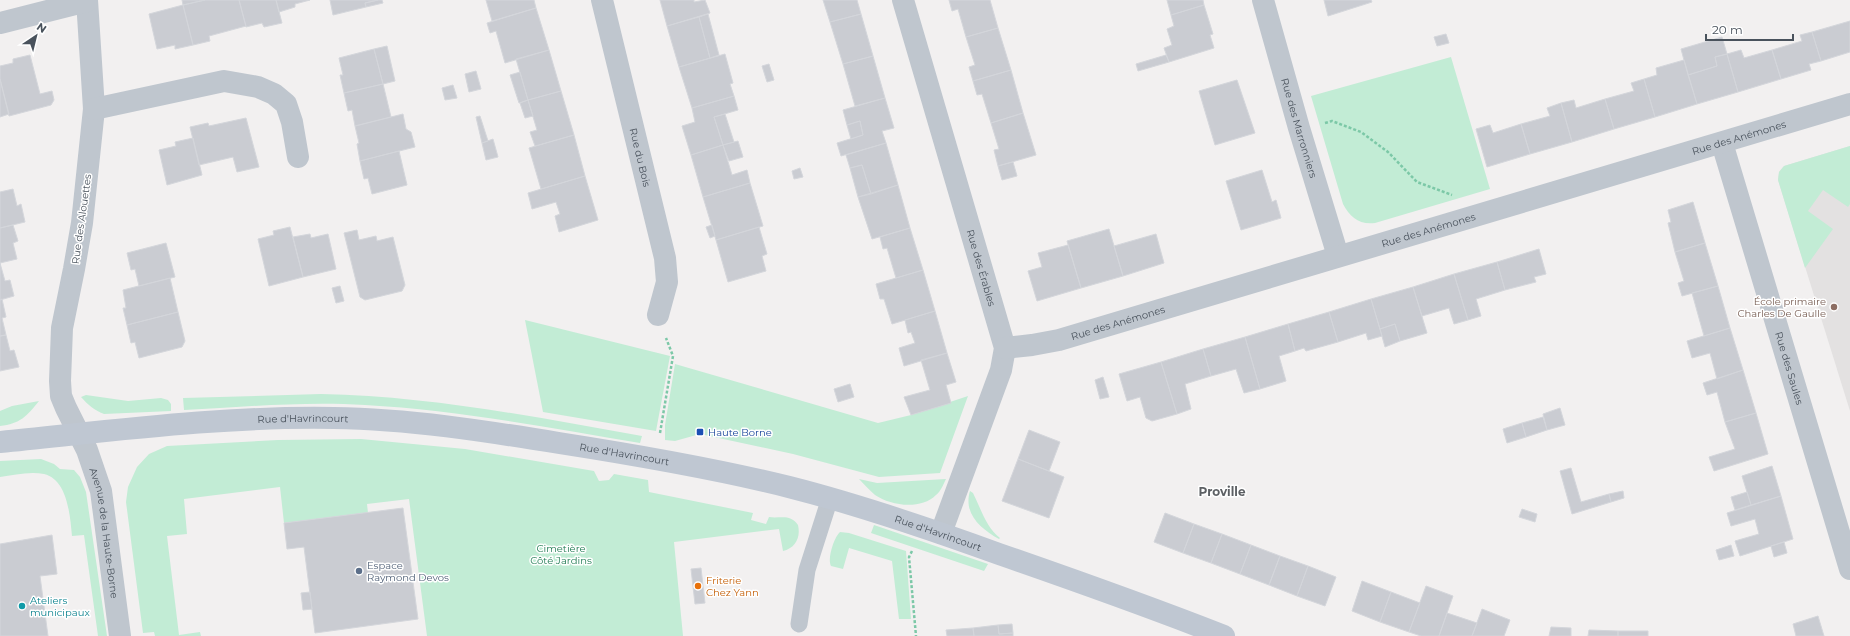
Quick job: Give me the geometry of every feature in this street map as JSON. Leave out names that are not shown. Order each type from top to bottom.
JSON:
[{"type":"street","name":"Rue du Bois","points":[[602,0],[665,258],[668,282],[658,315]]},
{"type":"street","name":"Rue des Érables","points":[[903,0],[1005,348],[1001,370],[933,530]]},
{"type":"street","name":"Rue des Marronniers","points":[[1263,0],[1299,128],[1338,256]]},
{"type":"street","points":[[0,23],[87,1]]},
{"type":"street","name":"Rue des Alouettes","points":[[78,433],[61,396],[60,344],[65,309],[82,224],[94,109],[87,1]]},
{"type":"street","points":[[94,109],[224,81],[258,87],[274,94],[286,104],[292,122],[298,157]]},
{"type":"street","name":"Rue des Anémones","points":[[1005,348],[1059,340],[1850,104]]},
{"type":"street","name":"Rue des Saules","points":[[1722,143],[1850,569]]},
{"type":"street","name":"Rue d'Havrincourt","points":[[0,442],[178,424],[261,419],[370,419],[516,436],[653,458],[756,479],[830,498],[933,530],[1114,594],[1224,636]]},
{"type":"street","name":"Avenue de la Haute-Borne","points":[[78,433],[97,477],[101,492],[120,636]]},
{"type":"lane","points":[[800,624],[807,570],[830,498]]},
{"type":"path","points":[[1299,128],[1332,121],[1361,132],[1388,152],[1417,182],[1452,195],[1460,220]]},
{"type":"path","points":[[653,458],[660,433],[673,356],[658,315]]},
{"type":"path","points":[[916,636],[909,557],[933,530]]},
{"type":"shaded area","name":"École primaire Charles De Gaulle","points":[[1850,146],[1850,411],[1778,180],[1779,172],[1784,166]]},
{"type":"green space","points":[[1451,57],[1490,189],[1375,223],[1364,223],[1356,219],[1349,213],[1343,204],[1311,96]]},
{"type":"green space","points":[[1850,146],[1850,204],[1848,207],[1823,190],[1808,211],[1833,229],[1805,268],[1778,180],[1779,172],[1784,166]]},
{"type":"green space","points":[[525,320],[670,356],[656,431],[543,412]]},
{"type":"green space","points":[[675,364],[878,423],[911,415],[968,396],[940,473],[879,477],[793,454],[700,434],[675,441],[665,440],[665,425]]},
{"type":"green space","points":[[321,394],[442,403],[642,436],[640,443],[468,415],[399,407],[365,405],[297,404],[184,410],[183,398]]},
{"type":"green space","points":[[86,395],[128,401],[161,398],[168,400],[171,404],[171,411],[104,414],[91,407],[81,397]]},
{"type":"green space","points":[[39,401],[31,411],[18,421],[0,426],[0,411],[12,406]]},
{"type":"green space","name":"Cimetière Côté Jardins","points":[[361,439],[465,449],[594,471],[599,481],[609,480],[614,474],[648,480],[649,492],[753,513],[751,520],[766,524],[769,517],[785,517],[792,519],[798,525],[799,534],[794,545],[783,551],[779,529],[674,542],[683,636],[427,636],[409,499],[367,504],[368,513],[284,523],[280,487],[184,499],[187,534],[167,536],[179,635],[200,632],[201,636],[155,636],[154,632],[143,633],[126,502],[128,487],[137,467],[149,454],[167,446],[278,440]]},
{"type":"green space","points":[[41,459],[54,464],[60,469],[74,470],[80,477],[86,492],[107,636],[98,636],[84,535],[72,536],[69,509],[63,491],[58,483],[52,478],[39,473],[0,477],[0,461]]},
{"type":"green space","points":[[859,479],[877,483],[946,479],[939,492],[930,500],[922,503],[906,505],[889,502],[882,499],[875,495]]},
{"type":"green space","points":[[970,491],[973,493],[987,523],[1000,538],[999,539],[986,531],[971,514],[968,499]]},
{"type":"green space","points":[[874,525],[988,564],[984,571],[871,533]]},
{"type":"green space","points":[[840,532],[849,533],[906,551],[911,619],[899,619],[892,561],[849,548],[843,569],[831,566],[830,558],[832,548]]},
{"type":"building","points":[[182,0],[205,0],[183,5]]},
{"type":"building","points":[[205,0],[239,0],[246,26],[209,36],[210,41],[193,45],[183,5]]},
{"type":"building","points":[[239,0],[276,0],[282,23],[264,27],[262,23],[246,27]]},
{"type":"building","points":[[276,0],[310,0],[295,4],[295,7],[279,12]]},
{"type":"building","points":[[330,0],[378,0],[365,3],[366,7],[333,15]]},
{"type":"building","points":[[382,0],[383,3],[366,7],[365,3]]},
{"type":"building","points":[[486,0],[534,0],[536,8],[492,21]]},
{"type":"building","points":[[660,0],[694,0],[694,2],[705,0],[710,13],[667,26]]},
{"type":"building","points":[[823,0],[857,0],[861,14],[830,22]]},
{"type":"building","points":[[949,0],[990,0],[998,28],[966,37],[958,9],[952,11]]},
{"type":"building","points":[[1167,0],[1203,0],[1204,5],[1171,15]]},
{"type":"building","points":[[1324,0],[1371,0],[1372,2],[1328,16]]},
{"type":"building","points":[[183,5],[193,45],[175,49],[175,45],[157,49],[149,14]]},
{"type":"building","points":[[1204,5],[1213,34],[1210,35],[1214,48],[1169,62],[1164,48],[1172,45],[1167,29],[1174,26],[1171,15]]},
{"type":"building","points":[[536,8],[549,50],[505,63],[496,31],[490,33],[487,23]]},
{"type":"building","points":[[708,14],[719,55],[710,58],[699,17]]},
{"type":"building","points":[[861,14],[873,56],[843,64],[830,22]]},
{"type":"building","points":[[699,17],[710,58],[679,67],[667,26]]},
{"type":"building","points":[[1850,21],[1850,52],[1821,61],[1812,32]]},
{"type":"building","points":[[998,28],[1011,70],[973,81],[969,67],[975,65],[966,37]]},
{"type":"building","points":[[1812,32],[1821,61],[1809,64],[1811,70],[1781,79],[1772,50],[1802,41],[1800,35]]},
{"type":"building","points":[[1446,34],[1449,43],[1437,46],[1434,37]]},
{"type":"building","points":[[1722,37],[1727,54],[1715,57],[1717,66],[1688,75],[1681,49]]},
{"type":"building","points":[[387,46],[395,81],[383,84],[374,49]]},
{"type":"building","points":[[374,49],[383,84],[344,93],[340,75],[343,75],[339,58]]},
{"type":"building","points":[[549,50],[561,91],[528,100],[516,59]]},
{"type":"building","points":[[1741,50],[1744,58],[1772,50],[1781,79],[1738,92],[1727,54]]},
{"type":"building","points":[[725,54],[733,83],[730,84],[734,96],[692,108],[679,67]]},
{"type":"building","points":[[1727,54],[1738,92],[1697,104],[1688,75],[1717,66],[1715,57]]},
{"type":"building","points":[[30,55],[40,94],[52,91],[54,100],[51,105],[9,116],[0,79],[0,66],[13,63],[13,59]]},
{"type":"building","points":[[1166,55],[1169,62],[1138,71],[1136,64]]},
{"type":"building","points":[[873,56],[885,98],[855,106],[843,64]]},
{"type":"building","points":[[1684,60],[1697,104],[1655,117],[1644,79],[1657,75],[1656,68]]},
{"type":"building","points":[[769,64],[774,80],[767,82],[762,66]]},
{"type":"building","points":[[1011,70],[1023,113],[991,123],[982,94],[977,95],[973,81]]},
{"type":"building","points":[[476,71],[481,89],[469,92],[465,74]]},
{"type":"building","points":[[520,72],[528,100],[519,103],[510,75]]},
{"type":"building","points":[[0,79],[9,114],[0,117]]},
{"type":"building","points":[[1644,79],[1655,117],[1614,129],[1605,99],[1634,91],[1631,83]]},
{"type":"building","points":[[1237,80],[1255,133],[1215,145],[1199,91]]},
{"type":"building","points":[[383,84],[391,117],[355,126],[352,110],[348,111],[344,93]]},
{"type":"building","points":[[453,85],[457,98],[445,100],[442,88]]},
{"type":"building","points":[[561,91],[574,135],[535,146],[530,132],[537,130],[528,100]]},
{"type":"building","points":[[734,96],[738,110],[714,117],[723,145],[691,155],[682,126],[695,122],[692,108]]},
{"type":"building","points":[[885,98],[894,128],[882,131],[886,143],[841,156],[837,143],[863,135],[860,121],[847,125],[843,110]]},
{"type":"building","points":[[1605,99],[1614,129],[1572,142],[1561,103],[1574,100],[1576,108]]},
{"type":"building","points":[[528,100],[533,116],[525,118],[520,103]]},
{"type":"building","points":[[1561,103],[1572,142],[1530,154],[1521,124],[1550,116],[1547,108]]},
{"type":"building","points":[[1023,113],[1036,155],[998,166],[994,150],[999,149],[991,123]]},
{"type":"building","points":[[403,114],[406,129],[411,132],[415,147],[360,161],[357,144],[359,143],[355,126]]},
{"type":"building","points":[[725,114],[734,142],[723,145],[714,117]]},
{"type":"building","points":[[480,116],[488,141],[482,143],[476,117]]},
{"type":"building","points":[[246,118],[259,167],[237,172],[233,157],[199,165],[190,127],[208,123],[209,126]]},
{"type":"building","points":[[860,121],[863,135],[851,139],[847,125]]},
{"type":"building","points":[[1521,124],[1530,154],[1487,167],[1476,129],[1490,125],[1493,133]]},
{"type":"building","points":[[574,135],[585,176],[541,189],[529,148]]},
{"type":"building","points":[[193,138],[202,175],[167,185],[159,150],[176,146],[175,142]]},
{"type":"building","points":[[493,139],[498,157],[486,160],[482,143]]},
{"type":"building","points":[[738,141],[743,157],[729,161],[723,145]]},
{"type":"building","points":[[886,143],[898,185],[871,194],[862,165],[850,168],[846,155]]},
{"type":"building","points":[[723,145],[732,175],[747,170],[750,183],[703,197],[691,155]]},
{"type":"building","points":[[399,151],[407,185],[372,194],[368,178],[364,179],[360,161]]},
{"type":"building","points":[[1013,162],[1017,176],[1002,180],[998,166]]},
{"type":"building","points":[[862,165],[871,194],[858,197],[850,168]]},
{"type":"building","points":[[800,168],[803,177],[794,179],[792,171]]},
{"type":"building","points":[[1262,170],[1272,202],[1276,200],[1281,218],[1241,230],[1226,181]]},
{"type":"building","points":[[585,176],[598,220],[559,232],[555,216],[560,214],[556,202],[532,209],[528,193]]},
{"type":"building","points":[[750,183],[763,226],[716,240],[703,197]]},
{"type":"building","points":[[898,185],[910,228],[872,239],[858,197]]},
{"type":"building","points":[[13,189],[17,206],[21,204],[25,222],[0,228],[0,192]]},
{"type":"building","points":[[1693,202],[1705,243],[1675,252],[1668,223],[1671,222],[1668,210]]},
{"type":"building","points":[[13,225],[18,241],[13,243],[17,259],[0,263],[0,228]]},
{"type":"building","points":[[712,225],[715,236],[710,238],[706,227]]},
{"type":"building","points":[[290,227],[303,277],[269,286],[258,239],[274,235],[273,231]]},
{"type":"building","points":[[759,227],[767,254],[762,256],[766,271],[728,282],[716,240]]},
{"type":"building","points":[[910,228],[923,270],[896,278],[887,248],[883,249],[880,237]]},
{"type":"building","points":[[1109,229],[1123,276],[1081,288],[1067,241]]},
{"type":"building","points":[[357,230],[359,240],[376,236],[377,241],[393,237],[405,285],[402,291],[365,300],[360,297],[344,233]]},
{"type":"building","points":[[310,234],[311,238],[328,234],[336,269],[303,277],[293,237]]},
{"type":"building","points":[[1156,234],[1164,263],[1123,276],[1114,246]]},
{"type":"building","points":[[166,243],[175,277],[139,286],[135,269],[131,270],[127,253]]},
{"type":"building","points":[[1705,243],[1718,286],[1682,296],[1678,283],[1684,281],[1675,252]]},
{"type":"building","points":[[1068,245],[1081,288],[1037,301],[1028,271],[1042,267],[1038,253]]},
{"type":"building","points":[[1539,249],[1546,274],[1534,277],[1536,282],[1505,290],[1497,262]]},
{"type":"building","points":[[1497,262],[1505,290],[1476,299],[1481,316],[1468,320],[1454,274]]},
{"type":"building","points":[[0,263],[5,281],[10,280],[14,296],[0,300]]},
{"type":"building","points":[[923,270],[935,311],[892,324],[884,299],[880,299],[876,284]]},
{"type":"building","points":[[1454,274],[1468,320],[1454,324],[1449,308],[1422,316],[1413,287]]},
{"type":"building","points":[[170,278],[178,312],[127,325],[123,308],[126,308],[123,290]]},
{"type":"building","points":[[340,286],[344,301],[336,303],[332,288]]},
{"type":"building","points":[[1718,286],[1730,328],[1704,336],[1692,293]]},
{"type":"building","points":[[1413,287],[1427,333],[1400,341],[1395,324],[1380,329],[1371,299]]},
{"type":"building","points":[[2,299],[6,317],[2,318],[6,335],[0,336],[0,300]]},
{"type":"building","points":[[1371,299],[1382,336],[1368,340],[1366,333],[1338,342],[1329,312]]},
{"type":"building","points":[[935,311],[947,353],[904,366],[899,348],[915,343],[911,332],[908,333],[905,320]]},
{"type":"building","points":[[178,312],[185,341],[182,347],[139,358],[135,342],[131,343],[127,325]]},
{"type":"building","points":[[1329,312],[1338,342],[1306,351],[1304,348],[1295,351],[1288,324]]},
{"type":"building","points":[[1288,324],[1295,351],[1279,356],[1286,381],[1260,389],[1245,337]]},
{"type":"building","points":[[1395,324],[1400,341],[1385,347],[1380,329]]},
{"type":"building","points":[[1730,328],[1743,370],[1717,379],[1710,353],[1692,358],[1687,341]]},
{"type":"building","points":[[6,335],[10,351],[14,350],[19,367],[0,371],[0,336]]},
{"type":"building","points":[[1245,337],[1260,389],[1244,393],[1236,369],[1211,376],[1203,349]]},
{"type":"building","points":[[1203,349],[1211,376],[1185,384],[1191,409],[1177,414],[1161,362]]},
{"type":"building","points":[[947,353],[956,382],[946,385],[951,403],[911,415],[904,397],[930,390],[921,360]]},
{"type":"building","points":[[1161,362],[1177,414],[1152,421],[1146,418],[1140,397],[1127,401],[1119,374]]},
{"type":"building","points":[[1743,370],[1756,413],[1725,422],[1717,392],[1707,395],[1703,383]]},
{"type":"building","points":[[1103,377],[1109,397],[1100,399],[1095,380]]},
{"type":"building","points":[[850,384],[854,397],[838,402],[834,389]]},
{"type":"building","points":[[1560,408],[1565,425],[1547,430],[1543,414]]},
{"type":"building","points":[[1756,413],[1768,454],[1714,471],[1709,457],[1735,449],[1725,422]]},
{"type":"building","points":[[1543,417],[1547,430],[1526,437],[1522,423]]},
{"type":"building","points":[[1522,423],[1526,437],[1507,443],[1503,429]]},
{"type":"building","points":[[1029,430],[1060,442],[1049,471],[1018,459]]},
{"type":"building","points":[[1018,459],[1064,477],[1049,518],[1002,501]]},
{"type":"building","points":[[1772,466],[1781,496],[1751,505],[1742,476]]},
{"type":"building","points":[[1571,468],[1581,502],[1609,494],[1611,502],[1572,514],[1560,471]]},
{"type":"building","points":[[1623,491],[1624,498],[1611,502],[1609,494]]},
{"type":"building","points":[[1747,492],[1751,505],[1735,510],[1731,497]]},
{"type":"building","points":[[1781,496],[1793,539],[1740,556],[1735,541],[1759,534],[1755,519],[1731,526],[1727,513]]},
{"type":"building","name":"Espace Raymond Devos","points":[[403,508],[418,619],[315,633],[304,547],[287,549],[284,523]]},
{"type":"building","points":[[1522,509],[1537,514],[1535,522],[1519,517]]},
{"type":"building","points":[[1165,513],[1194,524],[1183,553],[1154,542]]},
{"type":"building","points":[[1194,524],[1222,534],[1211,563],[1183,553]]},
{"type":"building","points":[[1222,534],[1251,545],[1240,574],[1211,563]]},
{"type":"building","name":"Ateliers municipaux","points":[[52,535],[57,574],[40,576],[48,636],[0,636],[0,544]]},
{"type":"building","points":[[1784,542],[1787,553],[1774,557],[1771,546]]},
{"type":"building","points":[[1251,545],[1280,556],[1269,585],[1240,574]]},
{"type":"building","points":[[1731,545],[1734,556],[1719,560],[1716,550]]},
{"type":"building","points":[[1280,556],[1308,566],[1297,596],[1269,585]]},
{"type":"building","points":[[1308,566],[1336,577],[1325,606],[1297,596]]},
{"type":"building","name":"Friterie Chez Yann","points":[[701,568],[705,603],[695,604],[691,569]]},
{"type":"building","points":[[1362,581],[1391,592],[1380,622],[1352,611]]},
{"type":"building","points":[[1426,586],[1453,596],[1439,636],[1421,636],[1409,632]]},
{"type":"building","points":[[310,592],[312,609],[303,610],[301,593]]},
{"type":"building","points":[[1391,592],[1420,603],[1409,632],[1380,622]]},
{"type":"building","points":[[1482,609],[1510,620],[1504,636],[1472,636]]},
{"type":"building","points":[[1447,613],[1477,623],[1472,636],[1439,636]]},
{"type":"building","points":[[1818,616],[1824,636],[1796,636],[1793,624]]},
{"type":"building","points":[[1012,624],[1013,633],[999,634],[998,625]]},
{"type":"building","points":[[998,625],[999,634],[1013,633],[1013,636],[974,636],[973,628]]},
{"type":"building","points":[[1551,627],[1571,628],[1571,636],[1549,636]]},
{"type":"building","points":[[973,628],[974,636],[947,636],[946,630]]},
{"type":"building","points":[[1589,630],[1618,631],[1618,636],[1588,636]]},
{"type":"building","points":[[1618,631],[1648,631],[1648,636],[1618,636]]},
{"type":"place","name":"École primaire Charles De Gaulle","points":[[1834,307]]},
{"type":"place","name":"Haute Borne","points":[[700,432]]},
{"type":"place","name":"Espace Raymond Devos","points":[[359,571]]},
{"type":"place","name":"Friterie Chez Yann","points":[[698,586]]},
{"type":"place","name":"Ateliers municipaux","points":[[22,606]]},
{"type":"district","name":"Proville","points":[[1222,492]]}]
